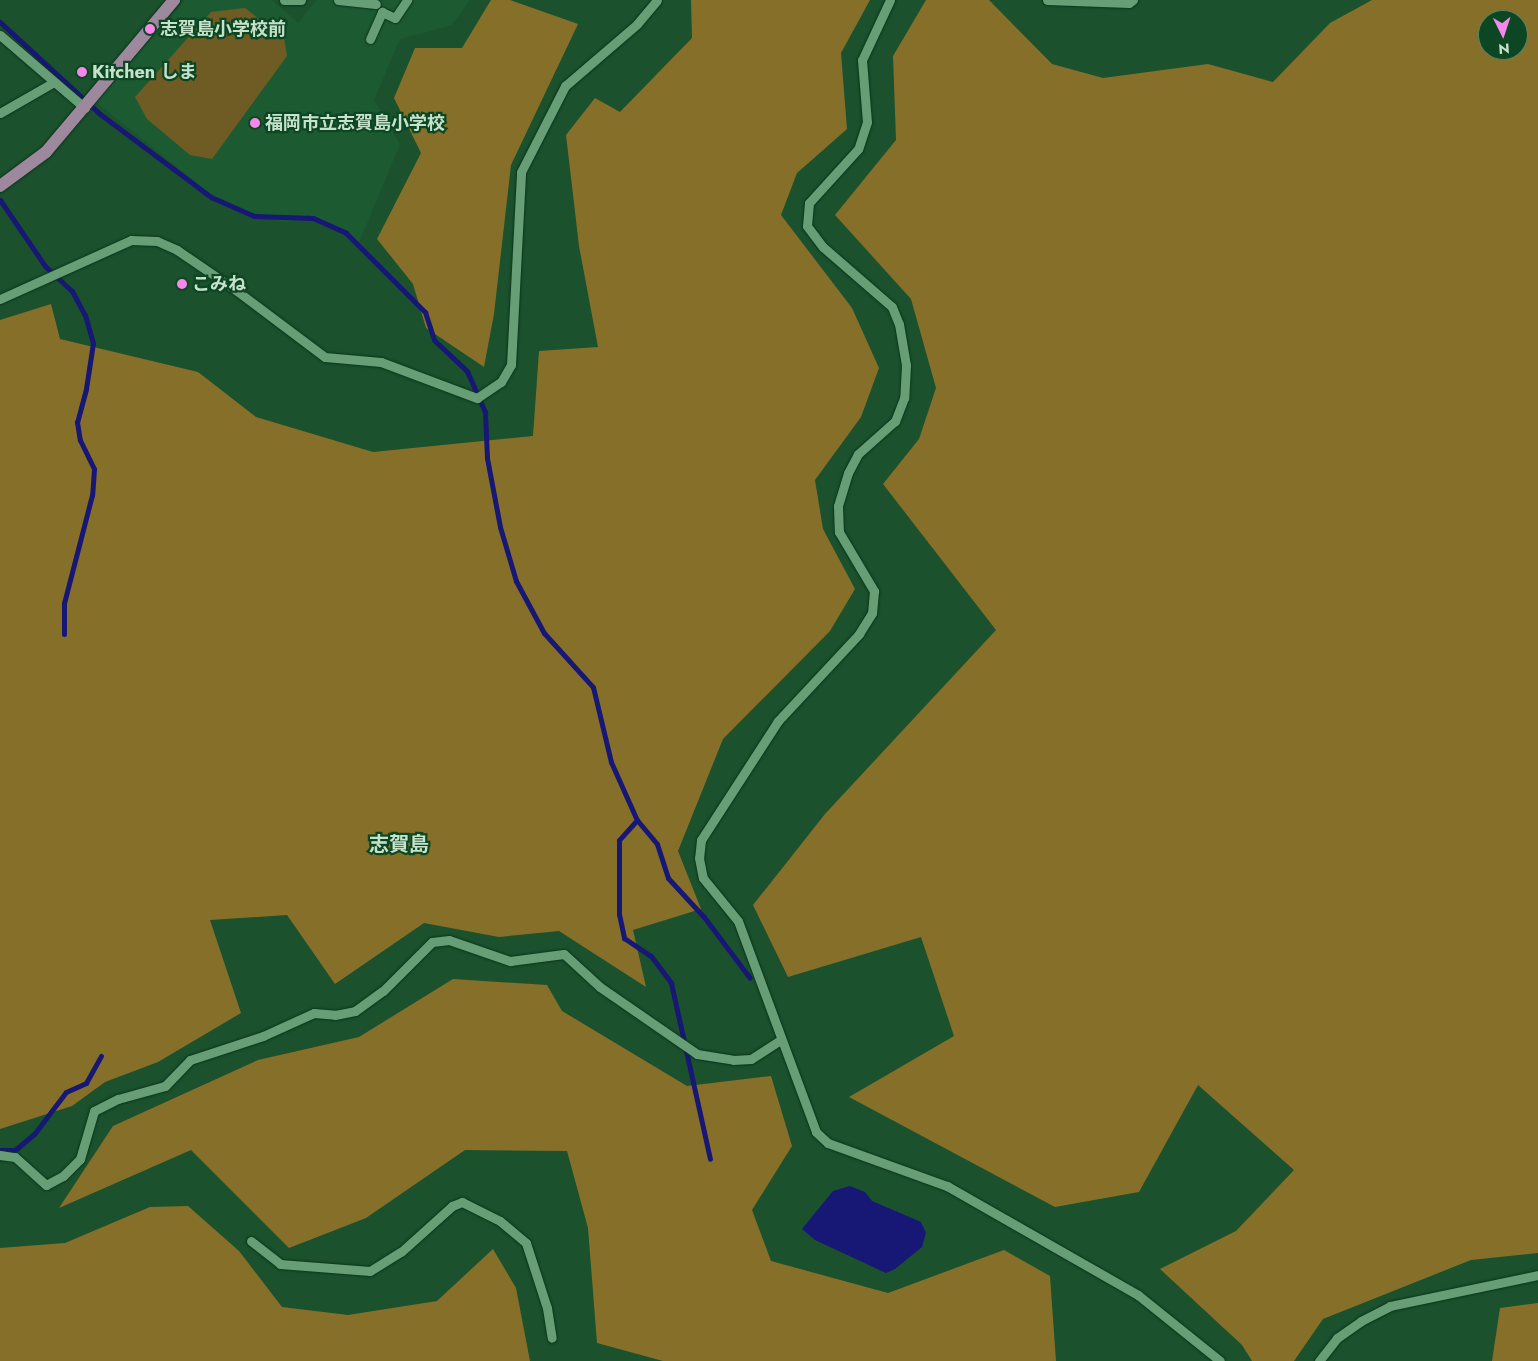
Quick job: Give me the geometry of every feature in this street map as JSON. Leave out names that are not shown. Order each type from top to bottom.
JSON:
[{"type":"main road","points":[[0,186],[46,152],[174,0]]},
{"type":"street","points":[[284,0],[301,0]]},
{"type":"street","points":[[338,0],[376,4]]},
{"type":"street","points":[[370,40],[382,12],[395,18],[407,0]]},
{"type":"street","points":[[0,299],[131,240],[157,241],[177,250],[237,290],[324,357],[381,362],[477,398],[501,382],[511,365],[521,172],[565,86],[637,24],[657,0]]},
{"type":"street","points":[[890,0],[862,60],[867,122],[858,149],[810,203],[807,226],[823,247],[892,307],[899,324],[906,365],[904,398],[895,421],[858,454],[848,473],[838,506],[839,532],[874,591],[872,613],[859,634],[778,721],[701,840],[699,858],[703,878],[738,921],[758,971],[780,1040],[816,1132],[828,1143],[947,1186],[1138,1295],[1220,1361]]},
{"type":"street","points":[[1047,0],[1129,3],[1133,0]]},
{"type":"street","points":[[0,35],[85,108]]},
{"type":"street","points":[[0,113],[54,82]]},
{"type":"street","points":[[0,1155],[15,1157],[46,1185],[64,1176],[80,1159],[94,1111],[118,1099],[165,1086],[190,1060],[263,1036],[314,1013],[335,1015],[355,1010],[383,991],[432,942],[448,940],[510,961],[564,954],[600,987],[697,1054],[734,1060],[751,1059],[780,1040]]},
{"type":"street","points":[[251,1241],[280,1264],[370,1271],[401,1252],[452,1206],[462,1202],[500,1221],[526,1243],[547,1308],[552,1338]]},
{"type":"street","points":[[1319,1361],[1337,1338],[1361,1320],[1390,1306],[1538,1275]]},
{"type":"shaded area","name":"福岡市立志賀島小学校","points":[[185,0],[272,0],[298,23],[317,0],[470,0],[452,25],[400,39],[374,100],[400,144],[359,243],[309,215],[286,222],[258,217],[225,206],[96,102]]},
{"type":"shaded area","points":[[491,0],[510,0],[578,24],[511,165],[494,314],[484,367],[426,328],[413,284],[377,239],[421,153],[394,98],[415,48],[462,48]]},
{"type":"shaded area","points":[[691,0],[870,0],[841,53],[847,129],[797,173],[781,215],[852,308],[879,368],[861,417],[815,480],[823,529],[855,589],[830,631],[723,739],[678,851],[701,909],[633,930],[646,987],[559,931],[499,937],[424,923],[335,984],[287,915],[210,920],[241,1013],[158,1062],[105,1082],[72,1106],[0,1129],[0,320],[51,304],[60,339],[198,372],[256,417],[373,452],[533,436],[539,351],[598,347],[579,246],[566,135],[595,98],[620,112],[692,38]]},
{"type":"shaded area","points":[[926,0],[989,0],[1052,64],[1103,78],[1208,64],[1273,82],[1330,23],[1372,0],[1538,0],[1538,1253],[1471,1260],[1323,1319],[1294,1361],[1252,1361],[1242,1345],[1160,1269],[1236,1231],[1294,1170],[1198,1085],[1139,1192],[1055,1207],[849,1097],[954,1036],[921,937],[788,977],[753,905],[825,814],[996,630],[883,484],[919,439],[936,388],[911,299],[835,215],[896,140],[893,56]]},
{"type":"shaded area","points":[[245,8],[284,38],[287,56],[212,159],[190,155],[147,119],[135,97],[211,12]]},
{"type":"shaded area","points":[[453,979],[547,985],[562,1011],[687,1086],[771,1076],[792,1146],[752,1210],[771,1261],[888,1293],[1004,1250],[1050,1276],[1056,1361],[663,1361],[597,1343],[588,1228],[567,1151],[465,1150],[366,1218],[289,1248],[191,1150],[59,1208],[113,1126],[258,1060],[359,1037]]},
{"type":"shaded area","points":[[850,1186],[865,1192],[872,1201],[921,1222],[926,1233],[922,1247],[895,1269],[886,1273],[815,1240],[802,1229],[833,1191]]},
{"type":"shaded area","points":[[188,1206],[239,1251],[282,1307],[348,1315],[437,1301],[493,1249],[516,1288],[530,1361],[0,1361],[0,1248],[65,1243],[150,1207]]},
{"type":"shaded area","points":[[1538,1303],[1538,1361],[1492,1361],[1500,1308]]},
{"type":"waterway","points":[[0,22],[100,114],[211,197],[254,216],[313,218],[346,233],[425,312],[434,340],[467,371],[485,412],[487,458],[500,527],[516,581],[544,633],[593,687],[611,762],[637,820],[657,844],[668,878],[704,917],[750,978]]},
{"type":"waterway","points":[[0,200],[45,266],[72,291],[85,315],[93,343],[86,389],[77,422],[80,440],[94,469],[92,495],[64,603],[64,634]]},
{"type":"waterway","points":[[637,820],[619,840],[619,914],[624,938],[651,956],[671,983],[710,1159]]},
{"type":"waterway","points":[[0,1150],[15,1150],[35,1133],[66,1092],[86,1083],[101,1056]]},
{"type":"place","name":"志賀島小学校前","points":[[150,29]]},
{"type":"place","name":"Kitchen しま","points":[[82,72]]},
{"type":"place","name":"福岡市立志賀島小学校","points":[[255,123]]},
{"type":"place","name":"こみね","points":[[182,284]]},
{"type":"district","name":"志賀島","points":[[399,844]]}]
